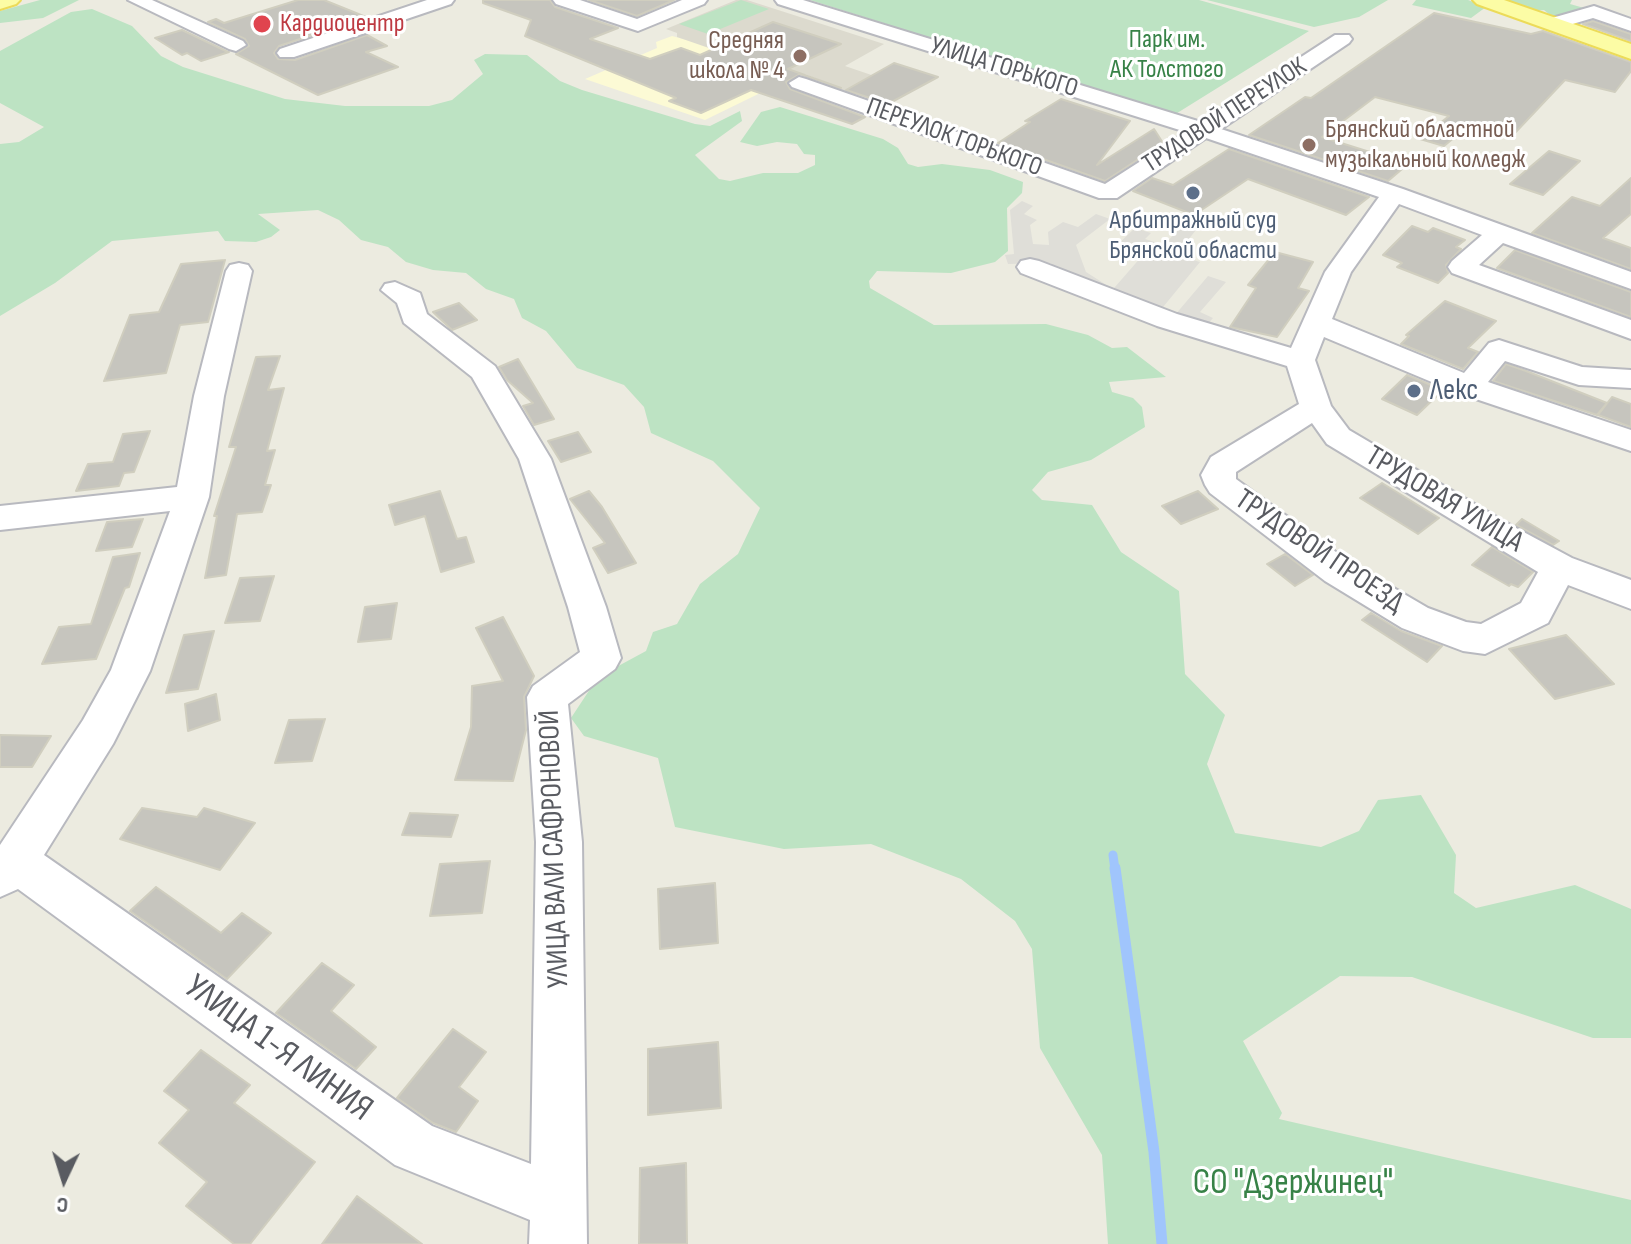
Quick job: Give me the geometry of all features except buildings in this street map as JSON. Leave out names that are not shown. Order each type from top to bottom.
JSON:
[{"type":"main road","points":[[0,3],[9,0]]},
{"type":"main road","points":[[1484,0],[1631,52]]},
{"type":"street","points":[[137,0],[236,45]]},
{"type":"street","points":[[287,53],[445,0]]},
{"type":"street","points":[[562,0],[638,25],[698,0]]},
{"type":"street","name":"УЛИЦА ГОРЬКОГО","points":[[784,0],[1203,130],[1394,194],[1631,281]]},
{"type":"street","points":[[839,17],[866,5]]},
{"type":"street","points":[[1552,24],[1594,12],[1631,25]]},
{"type":"street","name":"ТРУДОВОЙ ПЕРЕУЛОК","points":[[1108,193],[1342,39]]},
{"type":"street","name":"ПЕРЕУЛОК ГОРЬКОГО","points":[[799,83],[1108,193]]},
{"type":"street","points":[[1030,267],[1167,320],[1300,360],[1338,272],[1394,194]]},
{"type":"street","points":[[1498,234],[1461,267],[1631,330]]},
{"type":"street","points":[[8,869],[98,732],[130,671],[192,497],[209,396],[239,271]]},
{"type":"street","name":"УЛИЦА ВАЛИ САФРОНОВОЙ","points":[[406,288],[414,317],[484,372],[535,459],[587,607],[601,658],[547,697],[559,842],[559,1224]]},
{"type":"street","points":[[1316,323],[1469,386],[1631,441]]},
{"type":"street","points":[[1469,386],[1499,349],[1579,376],[1631,379]]},
{"type":"street","name":"ТРУДОВАЯ УЛИЦА","points":[[1300,360],[1316,407],[1338,437],[1559,567],[1631,595]]},
{"type":"street","name":"ТРУДОВОЙ ПРОЕЗД","points":[[1316,407],[1223,465],[1218,475],[1222,485],[1338,572],[1415,618],[1463,636],[1485,639],[1535,613],[1559,567]]},
{"type":"street","points":[[0,518],[192,497]]},
{"type":"street","name":"УЛИЦА 1-Я ЛИНИЯ","points":[[8,869],[414,1146],[559,1224]]},
{"type":"shaded area","name":"Средняя школа № 4","points":[[736,0],[747,0],[884,44],[845,66],[886,80],[853,96],[825,86],[823,81],[805,74],[793,77],[677,37],[677,33],[666,29]]},
{"type":"shaded area","points":[[672,36],[793,77],[705,120],[585,79],[657,48],[656,42]]},
{"type":"shaded area","points":[[1022,201],[1033,206],[1024,214],[1037,220],[1030,225],[1033,244],[1049,245],[1048,232],[1063,222],[1078,227],[1096,214],[1110,219],[1076,245],[1086,272],[1108,286],[1096,291],[1057,274],[1051,263],[1008,264],[1005,255],[1014,254],[1010,210]]},
{"type":"shaded area","points":[[1182,226],[1196,230],[1176,255],[1200,262],[1159,312],[1108,295],[1142,256],[1152,259],[1157,254],[1139,247],[1130,255],[1113,249],[1135,228],[1151,233],[1145,239],[1164,245]]},
{"type":"shaded area","points":[[1208,276],[1226,282],[1200,312],[1213,318],[1206,326],[1175,315]]},
{"type":"green space","points":[[40,0],[79,0],[43,18],[0,23],[0,11]]},
{"type":"green space","points":[[741,0],[769,9],[708,34],[679,24]]},
{"type":"green space","name":"Парк им. АК Толстого","points":[[810,0],[1199,0],[1309,31],[1174,115]]},
{"type":"green space","points":[[1207,0],[1388,0],[1359,17],[1314,27]]},
{"type":"green space","points":[[1416,0],[1468,0],[1486,7],[1471,18],[1412,5]]},
{"type":"green space","points":[[1506,0],[1572,0],[1570,4],[1591,10],[1555,19],[1544,10],[1533,11]]},
{"type":"green space","name":"СО \"Дзержинец\"","points":[[92,9],[132,26],[161,56],[183,67],[285,99],[345,106],[429,106],[452,100],[483,74],[474,60],[485,54],[527,55],[560,81],[695,124],[710,126],[740,111],[742,121],[695,155],[719,179],[730,181],[763,173],[798,173],[815,165],[815,155],[804,154],[797,144],[777,142],[757,146],[740,142],[761,112],[780,107],[883,139],[898,148],[908,164],[918,167],[942,164],[990,170],[1023,182],[1022,193],[1007,208],[1008,251],[995,262],[951,273],[877,271],[869,281],[870,288],[934,325],[1046,324],[1088,335],[1112,348],[1127,347],[1166,377],[1109,382],[1112,392],[1133,398],[1142,407],[1145,427],[1091,460],[1048,472],[1032,490],[1042,500],[1092,505],[1121,552],[1179,591],[1185,674],[1225,715],[1207,764],[1235,833],[1321,847],[1359,831],[1378,800],[1421,795],[1456,855],[1454,893],[1476,908],[1575,885],[1631,909],[1631,1038],[1593,1038],[1412,977],[1340,976],[1243,1041],[1282,1113],[1279,1119],[1631,1200],[1631,1244],[1108,1244],[1102,1155],[1040,1048],[1032,949],[1015,921],[961,879],[871,844],[784,849],[675,827],[658,758],[584,736],[571,718],[598,677],[646,651],[653,632],[677,624],[700,584],[738,554],[760,508],[713,461],[651,433],[644,407],[624,385],[577,368],[546,331],[522,318],[514,299],[486,289],[466,273],[433,270],[406,262],[388,247],[361,240],[339,220],[318,210],[258,214],[280,230],[256,242],[225,241],[218,231],[112,241],[55,283],[0,316],[0,144],[19,142],[44,127],[0,103],[0,51],[71,12]]},
{"type":"waterway","points":[[1113,855],[1115,870]]},
{"type":"waterway","points":[[1115,868],[1154,1152],[1162,1244]]},
{"type":"place","name":"Кардиоцентр","points":[[262,24]]},
{"type":"place","name":"Средняя школа № 4","points":[[800,56]]},
{"type":"place","name":"Брянский областной музыкальный колледж","points":[[1309,145]]},
{"type":"place","name":"Арбитражный суд Брянской области","points":[[1193,193]]},
{"type":"place","name":"Лекс","points":[[1414,391]]}]
